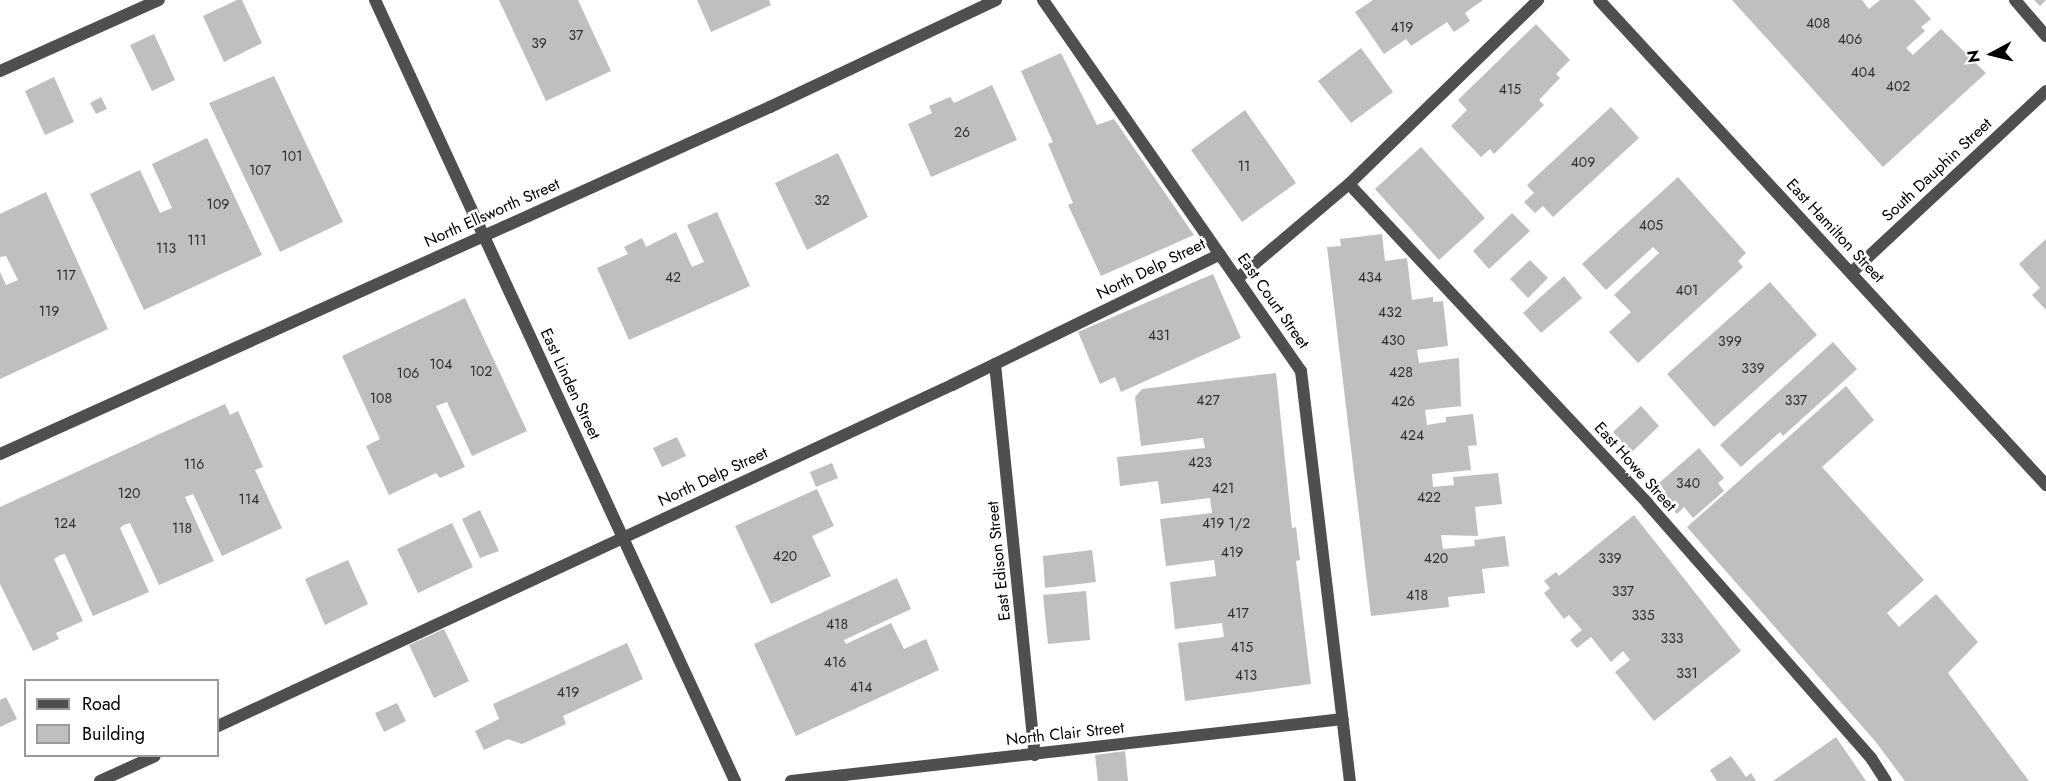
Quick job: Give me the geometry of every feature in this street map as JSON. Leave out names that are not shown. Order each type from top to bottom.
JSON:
[{"type":"street","points":[[0,71],[159,0]]},
{"type":"street","name":"East Linden Street","points":[[375,0],[735,781]]},
{"type":"street","name":"North Ellsworth Street","points":[[0,454],[996,0]]},
{"type":"street","name":"East Court Street","points":[[1043,0],[1301,371],[1350,781]]},
{"type":"street","points":[[1238,278],[1349,184],[1538,0]]},
{"type":"street","name":"East Hamilton Street","points":[[1599,0],[2046,485]]},
{"type":"street","points":[[2015,0],[2046,36]]},
{"type":"street","name":"South Dauphin Street","points":[[1851,273],[2046,91]]},
{"type":"street","name":"East Howe Street","points":[[1349,184],[1648,504],[1871,758],[1886,781]]},
{"type":"street","name":"North Delp Street","points":[[219,726],[995,364],[1220,254]]},
{"type":"street","name":"East Edison Street","points":[[995,364],[1035,755]]},
{"type":"street","name":"North Clair Street","points":[[791,781],[1343,719]]},
{"type":"street","points":[[100,781],[153,757]]},
{"type":"building","points":[[237,0],[242,0],[262,43],[224,62],[203,16]]},
{"type":"building","points":[[499,0],[578,0],[611,71],[546,101]]},
{"type":"building","points":[[697,0],[769,0],[771,5],[711,32]]},
{"type":"building","points":[[1373,0],[1483,0],[1465,13],[1470,21],[1454,32],[1447,22],[1411,46],[1406,39],[1384,54],[1355,12]]},
{"type":"building","points":[[1732,0],[1862,0],[1869,9],[1880,0],[1914,0],[1931,19],[1921,27],[1925,31],[1906,48],[1913,55],[1941,29],[1986,73],[1883,167]]},
{"type":"building","points":[[2034,0],[2046,0],[2040,6]]},
{"type":"building","points":[[1536,24],[1570,60],[1556,74],[1560,78],[1539,100],[1544,105],[1494,154],[1490,149],[1481,157],[1451,126],[1467,110],[1458,100]]},
{"type":"building","points":[[154,34],[175,80],[152,91],[130,45]]},
{"type":"building","points":[[1361,48],[1393,92],[1351,123],[1318,81]]},
{"type":"building","points":[[1061,53],[1097,125],[1114,119],[1194,235],[1101,276],[1068,205],[1073,203],[1048,144],[1053,142],[1021,71]]},
{"type":"building","points":[[274,76],[343,222],[280,252],[209,103]]},
{"type":"building","points":[[54,77],[74,122],[45,135],[25,91]]},
{"type":"building","points":[[992,85],[1017,140],[931,177],[908,124],[932,113],[929,106],[950,97],[954,103]]},
{"type":"building","points":[[101,97],[107,109],[96,114],[90,103]]},
{"type":"building","points":[[1611,107],[1639,138],[1553,217],[1543,206],[1535,213],[1524,202],[1534,193],[1527,185]]},
{"type":"building","points":[[1245,110],[1296,183],[1242,222],[1191,150]]},
{"type":"building","points":[[207,138],[262,255],[144,310],[90,194],[140,170],[160,213],[172,208],[152,164]]},
{"type":"building","points":[[1421,147],[1485,218],[1439,260],[1375,189]]},
{"type":"building","points":[[838,153],[868,217],[807,250],[775,183]]},
{"type":"building","points":[[1678,177],[1746,253],[1738,261],[1743,267],[1638,363],[1609,332],[1631,312],[1614,295],[1659,253],[1653,247],[1606,290],[1582,264]]},
{"type":"building","points":[[46,192],[108,329],[0,379],[0,272],[6,285],[18,280],[6,256],[0,257],[0,214]]},
{"type":"building","points":[[717,212],[750,286],[629,340],[597,268],[628,254],[624,247],[642,238],[646,247],[676,232],[692,267],[704,262],[687,225]]},
{"type":"building","points":[[1512,213],[1530,231],[1489,269],[1473,251]]},
{"type":"building","points":[[1382,234],[1385,261],[1407,258],[1412,300],[1433,297],[1433,302],[1443,301],[1448,346],[1417,350],[1419,363],[1459,358],[1461,406],[1425,410],[1427,425],[1446,422],[1446,417],[1473,414],[1477,445],[1468,446],[1471,470],[1432,474],[1433,487],[1454,485],[1453,477],[1498,473],[1502,504],[1475,507],[1478,536],[1441,535],[1443,549],[1475,546],[1474,540],[1505,536],[1509,566],[1482,569],[1485,593],[1448,597],[1449,607],[1371,616],[1327,247],[1341,246],[1340,239]]},
{"type":"building","points":[[2046,239],[2046,310],[2032,295],[2040,288],[2019,264]]},
{"type":"building","points":[[1530,260],[1548,278],[1528,298],[1510,279]]},
{"type":"building","points":[[1213,274],[1241,338],[1121,392],[1115,377],[1100,384],[1078,332]]},
{"type":"building","points":[[1564,276],[1582,298],[1541,333],[1523,313]]},
{"type":"building","points":[[1770,282],[1817,335],[1714,427],[1667,374]]},
{"type":"building","points":[[465,298],[527,431],[472,456],[447,402],[436,406],[465,467],[440,478],[436,473],[389,495],[366,446],[380,439],[342,356]]},
{"type":"building","points":[[1833,342],[1857,369],[1783,436],[1780,432],[1741,467],[1720,445]]},
{"type":"building","points":[[1276,373],[1292,528],[1296,527],[1300,560],[1296,561],[1311,684],[1185,701],[1178,643],[1224,637],[1222,623],[1175,629],[1170,582],[1216,576],[1214,560],[1166,566],[1160,519],[1212,513],[1210,498],[1161,504],[1158,481],[1120,486],[1117,457],[1205,448],[1203,438],[1141,446],[1135,397],[1142,389]]},
{"type":"building","points":[[1846,386],[1874,420],[1822,467],[1924,580],[1887,613],[1899,627],[1936,594],[1978,642],[1948,673],[2029,781],[1905,781],[1875,741],[1687,527]]},
{"type":"building","points":[[225,404],[230,415],[238,411],[263,467],[255,470],[282,528],[222,556],[193,494],[185,497],[214,561],[159,585],[130,523],[124,525],[120,528],[149,592],[93,616],[65,554],[60,555],[54,559],[83,621],[56,633],[59,639],[33,651],[0,584],[0,507]]},
{"type":"building","points":[[1641,406],[1659,426],[1631,453],[1613,432]]},
{"type":"building","points":[[677,437],[686,456],[662,467],[653,448]]},
{"type":"building","points":[[1699,448],[1724,478],[1718,483],[1724,491],[1693,518],[1684,507],[1677,514],[1660,495],[1666,492],[1659,483]]},
{"type":"building","points":[[832,463],[838,478],[816,487],[810,472]]},
{"type":"building","points":[[817,489],[834,526],[812,536],[831,576],[771,604],[735,526]]},
{"type":"building","points":[[480,510],[499,551],[480,558],[462,519]]},
{"type":"building","points":[[1634,515],[1741,651],[1654,721],[1615,672],[1630,660],[1623,651],[1611,662],[1591,637],[1577,648],[1570,640],[1582,630],[1569,615],[1564,619],[1544,593],[1550,588],[1544,581],[1556,572],[1559,576]]},
{"type":"building","points":[[452,523],[473,567],[418,593],[397,549]]},
{"type":"building","points":[[1092,550],[1096,582],[1045,588],[1043,556]]},
{"type":"building","points":[[348,560],[368,604],[325,625],[305,579]]},
{"type":"building","points":[[897,578],[911,609],[844,640],[846,644],[891,623],[904,649],[926,639],[939,670],[796,736],[754,644]]},
{"type":"building","points":[[1086,591],[1090,640],[1048,644],[1043,595]]},
{"type":"building","points":[[444,629],[469,681],[434,698],[409,645]]},
{"type":"building","points":[[627,643],[643,679],[563,716],[566,724],[522,744],[508,739],[484,750],[475,731],[499,719],[493,704]]},
{"type":"building","points":[[6,697],[17,719],[0,727],[0,700]]},
{"type":"building","points":[[397,703],[406,721],[384,732],[375,713]]},
{"type":"building","points":[[1836,737],[1866,781],[1773,781],[1789,770]]},
{"type":"building","points":[[1125,751],[1128,781],[1098,781],[1095,755]]},
{"type":"building","points":[[1731,756],[1746,777],[1751,773],[1756,781],[1717,781],[1710,770]]}]
